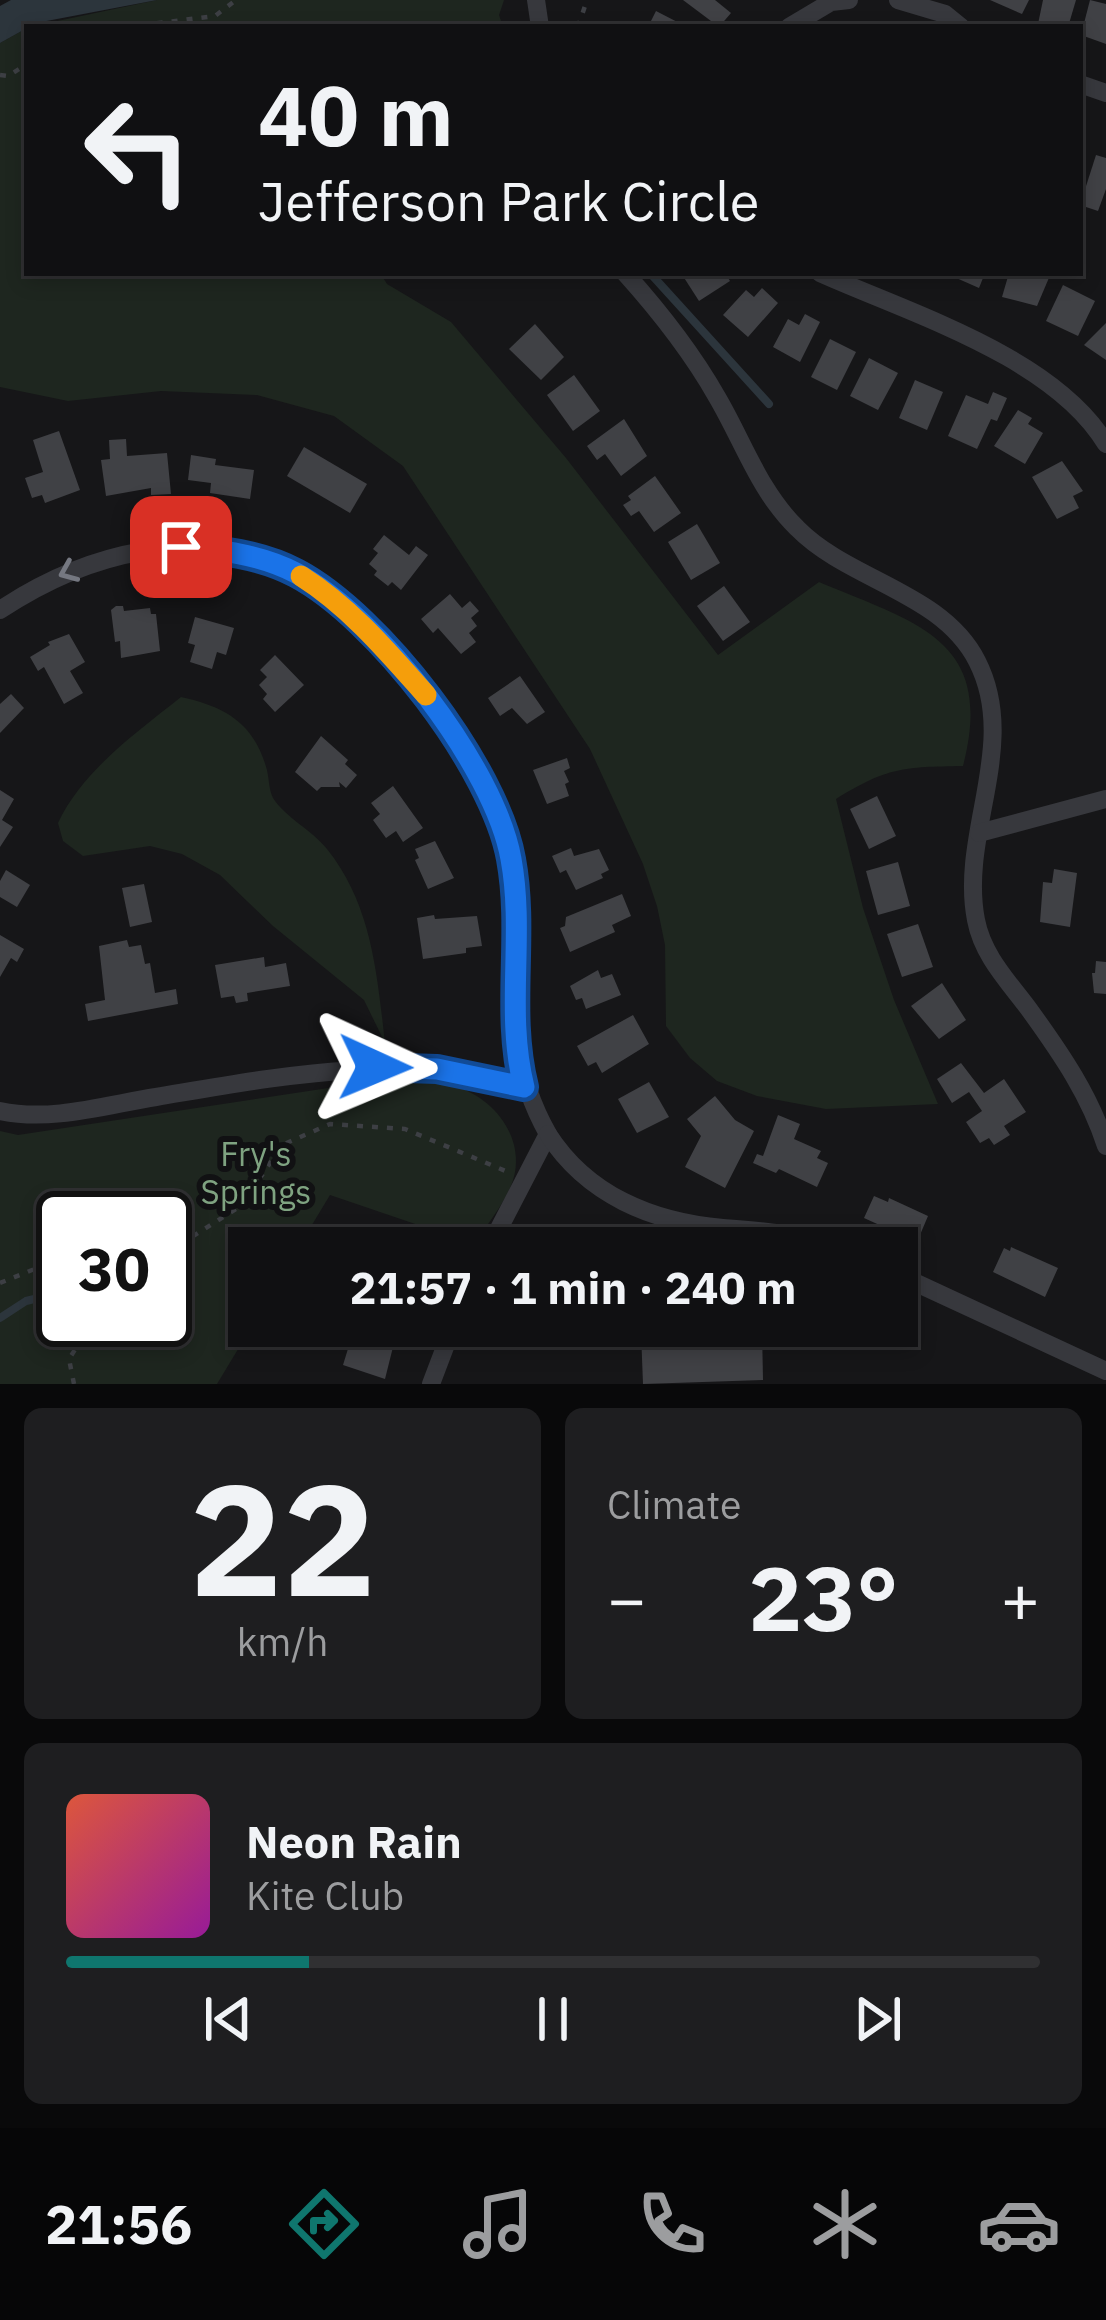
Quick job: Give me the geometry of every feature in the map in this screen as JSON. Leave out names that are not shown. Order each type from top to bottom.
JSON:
[{"type":"street","points":[[794,24],[831,2],[849,0]]},
{"type":"street","points":[[898,0],[945,14],[958,24]]},
{"type":"street","points":[[627,276],[695,360],[754,470],[797,528],[861,575],[927,608],[968,646],[988,685],[994,718],[972,900],[985,948],[1068,1063],[1106,1146]]},
{"type":"street","points":[[827,276],[990,348],[1049,381],[1094,424],[1106,444]]},
{"type":"street","points":[[0,610],[70,570],[108,557],[164,548],[258,557],[323,590],[428,698],[485,781],[501,819],[516,898],[514,1021],[524,1087],[548,1134],[583,1178],[623,1203],[691,1223],[731,1227]]},
{"type":"street","points":[[979,833],[1106,799]]},
{"type":"street","points":[[0,1111],[45,1116],[226,1085],[388,1067],[437,1069],[524,1087]]},
{"type":"street","points":[[500,1227],[548,1134]]},
{"type":"street","points":[[918,1284],[1106,1371]]},
{"type":"street","points":[[430,1384],[445,1347]]},
{"type":"path","points":[[152,24],[215,16],[236,0]]},
{"type":"path","points":[[192,1237],[242,1205],[282,1145],[330,1124],[405,1129],[525,1179]]},
{"type":"path","points":[[0,1283],[36,1268]]},
{"type":"path","points":[[74,1384],[69,1359],[77,1347]]},
{"type":"green space","points":[[157,0],[504,0],[499,15],[502,24],[43,24]]},
{"type":"green space","points":[[24,30],[24,276],[382,276],[387,284],[451,322],[566,458],[718,655],[819,582],[887,610],[940,642],[958,663],[968,689],[970,723],[963,766],[896,771],[836,799],[863,908],[894,1000],[938,1104],[826,1109],[757,1096],[717,1081],[690,1058],[666,1026],[665,945],[657,906],[643,864],[590,749],[403,466],[334,416],[257,395],[161,391],[68,401],[0,387],[0,43]]},
{"type":"green space","points":[[181,697],[225,712],[246,729],[261,754],[273,798],[321,842],[342,871],[370,941],[385,1043],[364,1000],[273,926],[220,875],[182,854],[150,846],[83,856],[63,841],[58,823],[81,786]]},
{"type":"green space","name":"Fry's Springs","points":[[388,1079],[470,1092],[506,1125],[516,1155],[510,1188],[486,1227],[424,1227],[330,1195],[311,1227],[228,1227],[228,1347],[239,1347],[217,1384],[0,1384],[0,1131],[18,1135]]},
{"type":"shaded area","points":[[11,0],[157,0],[24,24],[24,30],[0,43],[0,6]]},
{"type":"building","points":[[683,0],[715,0],[731,13],[722,24]]},
{"type":"building","points":[[990,0],[1029,0],[1022,14]]},
{"type":"building","points":[[1043,0],[1076,0],[1069,24],[1038,24]]},
{"type":"building","points":[[1090,0],[1106,4],[1106,44],[1083,36]]},
{"type":"building","points":[[656,11],[681,24],[650,24]]},
{"type":"building","points":[[1096,155],[1106,158],[1106,189],[1098,211],[1083,206]]},
{"type":"building","points":[[683,276],[727,276],[730,281],[699,301]]},
{"type":"building","points":[[952,276],[984,276],[979,288]]},
{"type":"building","points":[[1008,276],[1050,276],[1037,306],[1002,297]]},
{"type":"building","points":[[1063,285],[1095,301],[1078,336],[1046,321]]},
{"type":"building","points":[[762,288],[778,303],[748,337],[723,315],[746,290],[754,297]]},
{"type":"building","points":[[805,314],[820,322],[800,362],[773,347],[788,319],[799,325]]},
{"type":"building","points":[[1106,323],[1106,360],[1084,345]]},
{"type":"building","points":[[535,324],[564,357],[541,380],[509,349]]},
{"type":"building","points":[[830,339],[856,352],[837,390],[811,377]]},
{"type":"building","points":[[869,358],[898,373],[878,410],[850,396]]},
{"type":"building","points":[[574,375],[600,411],[573,431],[547,395]]},
{"type":"building","points":[[915,380],[943,392],[927,430],[899,418]]},
{"type":"building","points":[[993,392],[1007,398],[977,449],[948,436],[966,395],[988,404]]},
{"type":"building","points":[[1018,410],[1043,433],[1025,464],[994,446]]},
{"type":"building","points":[[624,419],[647,456],[621,476],[605,454],[597,460],[587,446]]},
{"type":"building","points":[[59,431],[80,490],[45,503],[42,495],[32,498],[25,478],[43,472],[33,440]]},
{"type":"building","points":[[126,439],[127,456],[167,453],[171,494],[151,495],[151,488],[106,496],[101,460],[110,459],[109,440]]},
{"type":"building","points":[[304,447],[367,484],[350,513],[287,476]]},
{"type":"building","points":[[191,455],[216,459],[215,465],[254,470],[250,499],[210,493],[211,483],[188,480]]},
{"type":"building","points":[[1062,461],[1083,491],[1073,496],[1079,508],[1057,519],[1032,477]]},
{"type":"building","points":[[655,476],[681,513],[654,532],[639,511],[631,516],[623,505]]},
{"type":"building","points":[[697,524],[720,563],[691,580],[668,542]]},
{"type":"building","points":[[384,535],[409,555],[416,546],[428,555],[401,590],[374,575],[377,571],[369,564]]},
{"type":"building","points":[[724,586],[750,622],[723,641],[697,606]]},
{"type":"building","points":[[450,594],[462,608],[470,601],[479,611],[471,618],[477,626],[469,633],[476,642],[461,654],[438,628],[433,633],[421,619]]},
{"type":"building","points":[[123,606],[124,611],[150,608],[156,614],[160,651],[121,658],[111,610]]},
{"type":"building","points":[[195,617],[234,628],[226,655],[217,652],[212,669],[190,662],[195,645],[188,643]]},
{"type":"building","points":[[69,634],[85,662],[70,671],[83,693],[64,704],[44,667],[38,671],[30,657],[48,642]]},
{"type":"building","points":[[275,655],[304,685],[275,712],[263,699],[267,694],[259,685],[267,677],[260,670]]},
{"type":"building","points":[[520,676],[545,712],[527,724],[512,708],[500,716],[488,698]]},
{"type":"building","points":[[11,694],[24,708],[0,733],[0,704]]},
{"type":"building","points":[[321,736],[357,775],[346,788],[339,782],[340,787],[317,791],[295,772]]},
{"type":"building","points":[[567,758],[570,768],[564,771],[569,796],[547,804],[533,770]]},
{"type":"building","points":[[393,786],[423,828],[403,842],[396,831],[386,838],[373,820],[380,814],[371,803]]},
{"type":"building","points":[[0,790],[14,799],[2,820],[13,827],[0,847]]},
{"type":"building","points":[[877,796],[896,836],[869,849],[850,809]]},
{"type":"building","points":[[435,841],[454,878],[428,889],[415,849]]},
{"type":"building","points":[[571,848],[574,856],[599,849],[609,870],[601,874],[603,878],[576,890],[552,856]]},
{"type":"building","points":[[898,862],[910,906],[878,915],[866,871]]},
{"type":"building","points":[[1054,869],[1077,873],[1070,927],[1040,922],[1043,882],[1052,883]]},
{"type":"building","points":[[6,870],[30,885],[17,907],[0,897]]},
{"type":"building","points":[[144,884],[152,922],[130,927],[122,888]]},
{"type":"building","points":[[622,894],[631,916],[612,925],[615,932],[570,952],[560,928],[566,917]]},
{"type":"building","points":[[434,915],[435,919],[477,916],[482,946],[423,959],[417,918]]},
{"type":"building","points":[[918,924],[933,967],[902,977],[887,934]]},
{"type":"building","points":[[0,935],[24,949],[17,962],[11,958],[0,977]]},
{"type":"building","points":[[127,940],[129,947],[141,945],[155,993],[176,989],[178,1004],[88,1021],[85,1004],[105,1000],[99,946]]},
{"type":"building","points":[[264,957],[265,967],[286,963],[290,986],[247,993],[248,1001],[221,998],[215,965]]},
{"type":"building","points":[[1096,961],[1106,962],[1106,994],[1094,993]]},
{"type":"building","points":[[598,970],[601,978],[612,974],[621,995],[586,1009],[570,986]]},
{"type":"building","points":[[942,983],[966,1020],[939,1039],[911,1006]]},
{"type":"building","points":[[633,1015],[649,1044],[602,1073],[596,1062],[588,1066],[577,1046]]},
{"type":"building","points":[[961,1063],[984,1093],[1004,1079],[1026,1112],[1004,1126],[1010,1135],[994,1145],[989,1138],[980,1143],[966,1122],[982,1111],[969,1092],[952,1103],[937,1079]]},
{"type":"building","points":[[649,1082],[669,1117],[637,1133],[618,1099]]},
{"type":"building","points":[[715,1096],[735,1120],[754,1131],[725,1188],[685,1167],[701,1136],[687,1119]]},
{"type":"building","points":[[778,1115],[800,1124],[794,1139],[821,1151],[817,1158],[828,1163],[817,1187],[753,1163],[757,1154],[763,1156]]},
{"type":"building","points":[[874,1196],[928,1216],[918,1240],[918,1227],[884,1227],[864,1218]]},
{"type":"building","points":[[1011,1247],[1058,1268],[1045,1297],[993,1272],[1004,1248],[1010,1251]]},
{"type":"building","points":[[349,1347],[393,1347],[385,1379],[343,1365]]},
{"type":"building","points":[[642,1347],[762,1347],[763,1380],[643,1384]]},
{"type":"waterway","points":[[653,276],[769,404]]},
{"type":"waterway","points":[[0,1318],[36,1299]]},
{"type":"slow traffic","points":[[301,576],[323,590],[376,640],[426,695]]},
{"type":"route","points":[[181,547],[258,557],[323,590],[428,698],[485,781],[501,819],[516,898],[514,1021],[524,1087],[437,1069],[375,1067]]}]
